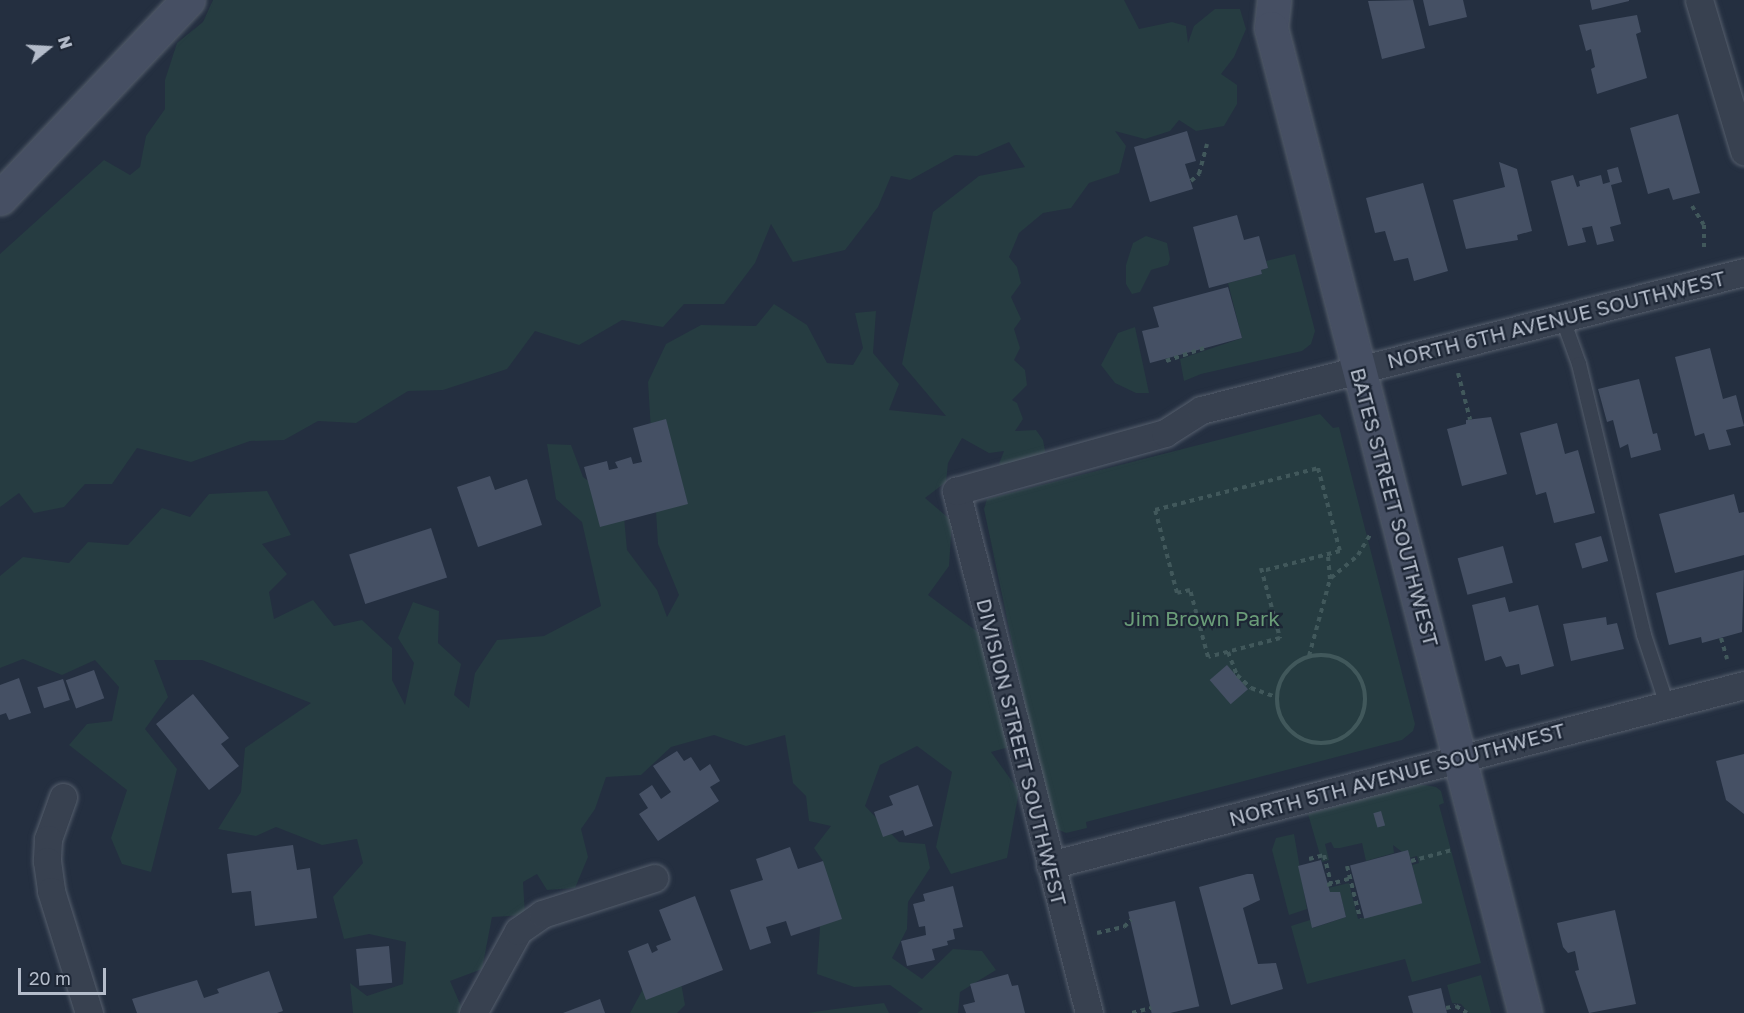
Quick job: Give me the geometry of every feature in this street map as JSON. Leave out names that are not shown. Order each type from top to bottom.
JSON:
[{"type":"street","points":[[0,198],[188,0]]},
{"type":"street","name":"BATES STREET SOUTHWEST","points":[[1274,0],[1271,28],[1525,1013]]},
{"type":"street","points":[[1699,0],[1744,151]]},
{"type":"street","name":"NORTH 6TH AVENUE SOUTHWEST","points":[[956,490],[1165,433],[1202,410],[1359,368],[1744,272]]},
{"type":"street","name":"DIVISION STREET SOUTHWEST","points":[[956,490],[1089,1013]]},
{"type":"street","name":"NORTH 5TH AVENUE SOUTHWEST","points":[[1050,865],[1460,756],[1744,685]]},
{"type":"street","points":[[63,797],[48,839],[47,861],[51,891],[89,1013]]},
{"type":"street","points":[[473,1013],[518,931],[542,914],[654,878]]},
{"type":"lane","points":[[1562,317],[1579,364],[1644,635],[1667,705]]},
{"type":"path","points":[[1191,181],[1199,174],[1207,144]]},
{"type":"path","points":[[1692,206],[1704,225],[1704,250]]},
{"type":"path","points":[[1166,362],[1204,348]]},
{"type":"path","points":[[1458,372],[1470,419]]},
{"type":"path","points":[[1318,468],[1340,551],[1328,555],[1262,569],[1280,638],[1208,657],[1190,590],[1178,593],[1155,510],[1318,468]]},
{"type":"path","points":[[1330,579],[1358,555],[1370,535]]},
{"type":"path","points":[[1309,657],[1330,579],[1328,555]]},
{"type":"path","points":[[1721,638],[1727,660]]},
{"type":"path","points":[[1228,652],[1237,675],[1251,688],[1278,698]]},
{"type":"path","points":[[1331,655],[1355,670],[1365,697],[1357,725],[1333,741],[1305,740],[1283,721],[1278,698],[1282,679],[1290,667],[1309,657],[1331,655]]},
{"type":"path","points":[[1411,861],[1453,850]]},
{"type":"path","points":[[1309,859],[1324,855],[1329,884],[1352,878]]},
{"type":"path","points":[[1347,866],[1352,878],[1360,918]]},
{"type":"path","points":[[1094,934],[1124,927],[1131,920]]},
{"type":"path","points":[[1446,1008],[1456,1006],[1467,1013]]},
{"type":"path","points":[[1132,1013],[1151,1008]]},
{"type":"green space","name":"Jim Brown Park","points":[[213,0],[1124,0],[1139,29],[1172,22],[1186,26],[1188,43],[1194,26],[1215,9],[1240,9],[1246,29],[1234,57],[1221,74],[1237,85],[1237,104],[1224,126],[1196,131],[1179,120],[1170,131],[1145,139],[1115,131],[1126,146],[1119,173],[1089,183],[1071,208],[1043,213],[1019,233],[1009,257],[1017,267],[1021,283],[1011,297],[1021,319],[1014,329],[1020,348],[1014,360],[1025,370],[1027,385],[1012,400],[1017,403],[1023,419],[1015,431],[1036,430],[1043,440],[1047,460],[1021,471],[999,464],[1004,451],[989,453],[962,438],[948,463],[946,482],[925,498],[952,521],[949,566],[928,595],[1002,650],[995,678],[1025,704],[984,509],[987,499],[1320,414],[1333,428],[1339,427],[1415,724],[1413,731],[1402,740],[1086,822],[1087,828],[1066,833],[1052,827],[1034,740],[991,752],[1019,791],[1007,858],[951,874],[936,847],[952,772],[917,746],[880,765],[865,806],[899,842],[925,844],[930,868],[908,902],[907,929],[892,958],[922,979],[953,949],[982,951],[996,970],[960,992],[958,1013],[917,1013],[923,1009],[890,985],[854,987],[817,974],[820,927],[815,912],[818,871],[823,861],[814,848],[831,826],[809,821],[806,796],[793,783],[785,735],[746,746],[714,735],[671,747],[641,775],[606,777],[595,809],[581,829],[588,857],[575,888],[547,890],[537,874],[523,882],[525,915],[492,917],[482,969],[450,981],[464,1013],[353,1013],[350,983],[367,996],[403,984],[406,942],[369,934],[344,939],[333,897],[363,863],[357,839],[322,845],[276,827],[256,836],[218,829],[241,792],[245,748],[311,703],[202,660],[154,660],[168,697],[145,729],[177,769],[151,872],[122,864],[111,838],[127,790],[69,745],[87,724],[112,721],[119,687],[95,660],[62,675],[23,659],[0,668],[0,576],[23,557],[69,563],[88,542],[128,545],[162,508],[190,517],[209,494],[267,491],[291,535],[262,544],[287,574],[269,592],[274,619],[313,600],[334,626],[362,620],[392,648],[392,680],[405,705],[414,663],[398,638],[413,602],[439,611],[438,643],[461,664],[454,695],[469,708],[475,673],[497,640],[544,636],[601,606],[582,522],[556,499],[547,444],[571,445],[583,477],[623,506],[627,550],[657,590],[667,617],[679,595],[658,544],[648,382],[666,344],[701,325],[756,326],[774,304],[807,325],[827,363],[853,365],[863,348],[855,313],[876,311],[873,353],[899,384],[889,410],[946,416],[902,364],[933,212],[979,176],[1025,167],[1009,142],[977,156],[955,155],[910,180],[891,176],[878,207],[845,250],[793,262],[771,224],[755,263],[724,304],[684,304],[663,327],[622,320],[579,345],[535,331],[507,369],[443,390],[408,391],[356,423],[318,421],[284,440],[250,441],[191,462],[137,448],[112,484],[85,484],[64,507],[34,513],[19,493],[0,507],[0,254],[104,160],[130,175],[140,167],[146,136],[165,109],[165,80],[177,43],[203,22]]},
{"type":"green space","points":[[1146,236],[1167,243],[1170,259],[1168,265],[1151,270],[1140,292],[1132,294],[1126,284],[1126,265],[1133,243]]},
{"type":"green space","points":[[1295,254],[1315,331],[1311,344],[1302,351],[1201,374],[1184,381],[1180,359],[1242,338],[1228,283],[1262,274],[1261,270],[1268,268],[1266,261]]},
{"type":"green space","points":[[1135,327],[1149,393],[1136,393],[1115,383],[1101,365],[1118,333]]},
{"type":"green space","points":[[1418,784],[1436,787],[1441,791],[1444,803],[1439,805],[1481,963],[1412,982],[1405,959],[1307,984],[1291,926],[1310,920],[1313,928],[1346,917],[1340,893],[1330,892],[1328,888],[1349,883],[1358,919],[1422,903],[1412,865],[1419,863],[1417,856],[1410,858],[1393,845],[1394,853],[1366,861],[1362,843],[1334,848],[1331,842],[1325,844],[1329,860],[1322,862],[1308,814]]},
{"type":"green space","points":[[1294,834],[1307,909],[1289,915],[1272,850],[1276,838]]},
{"type":"green space","points":[[1481,975],[1491,1013],[1469,1013],[1461,1004],[1452,1003],[1447,985]]},
{"type":"green space","points":[[681,983],[685,1005],[677,1013],[630,1013],[643,989]]},
{"type":"green space","points":[[884,1003],[889,1013],[807,1013],[835,1009]]},
{"type":"building","points":[[1413,0],[1425,48],[1382,59],[1368,1]]},
{"type":"building","points":[[1423,0],[1463,0],[1467,17],[1429,26]]},
{"type":"building","points":[[1590,0],[1629,0],[1629,1],[1592,10]]},
{"type":"building","points":[[1637,15],[1641,32],[1636,34],[1647,78],[1597,94],[1591,69],[1595,67],[1591,49],[1586,51],[1579,25]]},
{"type":"building","points":[[1678,114],[1700,193],[1673,200],[1669,188],[1648,194],[1630,128]]},
{"type":"building","points":[[1187,131],[1196,161],[1185,164],[1193,189],[1150,202],[1134,147]]},
{"type":"building","points":[[1499,162],[1517,169],[1532,231],[1517,235],[1518,240],[1466,249],[1453,200],[1505,187]]},
{"type":"building","points":[[1618,167],[1622,182],[1611,185],[1621,224],[1610,227],[1614,241],[1597,245],[1592,226],[1582,228],[1586,242],[1568,246],[1551,181],[1573,175],[1577,187],[1580,186],[1579,181],[1601,175],[1603,184],[1610,182],[1607,170]]},
{"type":"building","points":[[1423,183],[1448,271],[1414,281],[1408,258],[1394,261],[1385,231],[1375,233],[1366,198]]},
{"type":"building","points":[[1237,215],[1244,240],[1259,236],[1268,268],[1261,270],[1262,274],[1209,288],[1193,227]]},
{"type":"building","points":[[1228,287],[1242,338],[1150,363],[1142,331],[1159,327],[1153,307]]},
{"type":"building","points":[[1710,348],[1723,399],[1736,395],[1744,426],[1726,430],[1731,445],[1709,450],[1704,433],[1695,436],[1675,357]]},
{"type":"building","points":[[1639,379],[1653,434],[1657,433],[1661,450],[1631,458],[1628,444],[1620,448],[1613,420],[1607,422],[1598,389]]},
{"type":"building","points":[[1491,417],[1507,474],[1462,486],[1447,429],[1466,424],[1466,420]]},
{"type":"building","points":[[666,419],[688,504],[600,527],[584,467],[607,461],[609,470],[618,468],[615,462],[631,457],[633,464],[642,462],[633,428]]},
{"type":"building","points":[[1557,423],[1565,454],[1578,450],[1595,513],[1554,523],[1546,492],[1536,495],[1520,433]]},
{"type":"building","points":[[490,476],[495,490],[527,479],[542,525],[478,547],[457,487]]},
{"type":"building","points":[[1734,494],[1739,513],[1744,512],[1744,555],[1675,573],[1659,514]]},
{"type":"building","points":[[431,528],[447,577],[365,604],[349,555]]},
{"type":"building","points":[[1601,536],[1608,561],[1582,568],[1575,543]]},
{"type":"building","points":[[1503,546],[1513,583],[1467,595],[1458,558]]},
{"type":"building","points":[[1744,570],[1742,632],[1702,643],[1701,637],[1669,645],[1656,593]]},
{"type":"building","points":[[1505,597],[1509,612],[1538,605],[1554,666],[1521,675],[1519,664],[1506,667],[1501,656],[1485,661],[1472,605]]},
{"type":"building","points":[[1606,617],[1607,625],[1617,623],[1624,649],[1571,661],[1563,624]]},
{"type":"building","points":[[1227,665],[1248,689],[1231,704],[1210,680]]},
{"type":"building","points":[[94,670],[104,698],[76,708],[66,680]]},
{"type":"building","points":[[19,678],[31,713],[9,720],[6,713],[0,715],[0,685]]},
{"type":"building","points":[[63,679],[70,700],[44,708],[37,687]]},
{"type":"building","points":[[193,694],[229,738],[221,744],[239,766],[209,790],[156,724]]},
{"type":"building","points":[[677,751],[684,761],[691,757],[700,771],[710,764],[720,781],[710,787],[719,801],[658,841],[639,814],[648,808],[639,794],[652,785],[661,799],[671,792],[653,766]]},
{"type":"building","points":[[1744,754],[1744,814],[1726,800],[1716,761]]},
{"type":"building","points":[[918,785],[933,826],[905,836],[903,830],[883,837],[874,812],[893,805],[889,796]]},
{"type":"building","points":[[1381,811],[1385,825],[1377,828],[1373,813]]},
{"type":"building","points":[[293,845],[297,870],[310,868],[317,918],[255,926],[251,891],[232,893],[227,854]]},
{"type":"building","points":[[790,847],[798,869],[823,861],[842,919],[791,936],[786,921],[766,927],[771,943],[750,950],[730,890],[763,880],[756,859]]},
{"type":"building","points":[[1408,850],[1422,903],[1364,919],[1350,866]]},
{"type":"building","points":[[1321,860],[1330,892],[1340,892],[1346,917],[1312,928],[1298,866]]},
{"type":"building","points":[[1253,874],[1260,900],[1243,908],[1258,964],[1276,963],[1283,989],[1231,1005],[1199,887]]},
{"type":"building","points":[[953,886],[963,927],[953,929],[955,939],[947,941],[948,945],[932,949],[935,960],[907,966],[901,941],[926,935],[925,926],[919,927],[913,904],[925,901],[923,894]]},
{"type":"building","points":[[695,896],[723,970],[646,1000],[628,951],[648,943],[652,953],[658,950],[656,946],[671,940],[659,910]]},
{"type":"building","points":[[1175,901],[1199,1006],[1170,1013],[1152,1013],[1128,912]]},
{"type":"building","points":[[1615,910],[1636,1004],[1589,1013],[1575,971],[1579,970],[1575,951],[1568,953],[1563,947],[1557,923]]},
{"type":"building","points":[[389,946],[392,983],[359,986],[356,949]]},
{"type":"building","points":[[269,971],[283,1011],[277,1013],[137,1013],[132,999],[197,980],[204,998],[219,993],[217,989]]},
{"type":"building","points":[[1008,974],[1012,986],[1018,985],[1025,1013],[966,1013],[963,1005],[975,1002],[970,984]]},
{"type":"building","points":[[1441,988],[1447,1013],[1413,1013],[1408,996]]},
{"type":"building","points":[[600,999],[605,1013],[563,1013]]}]
